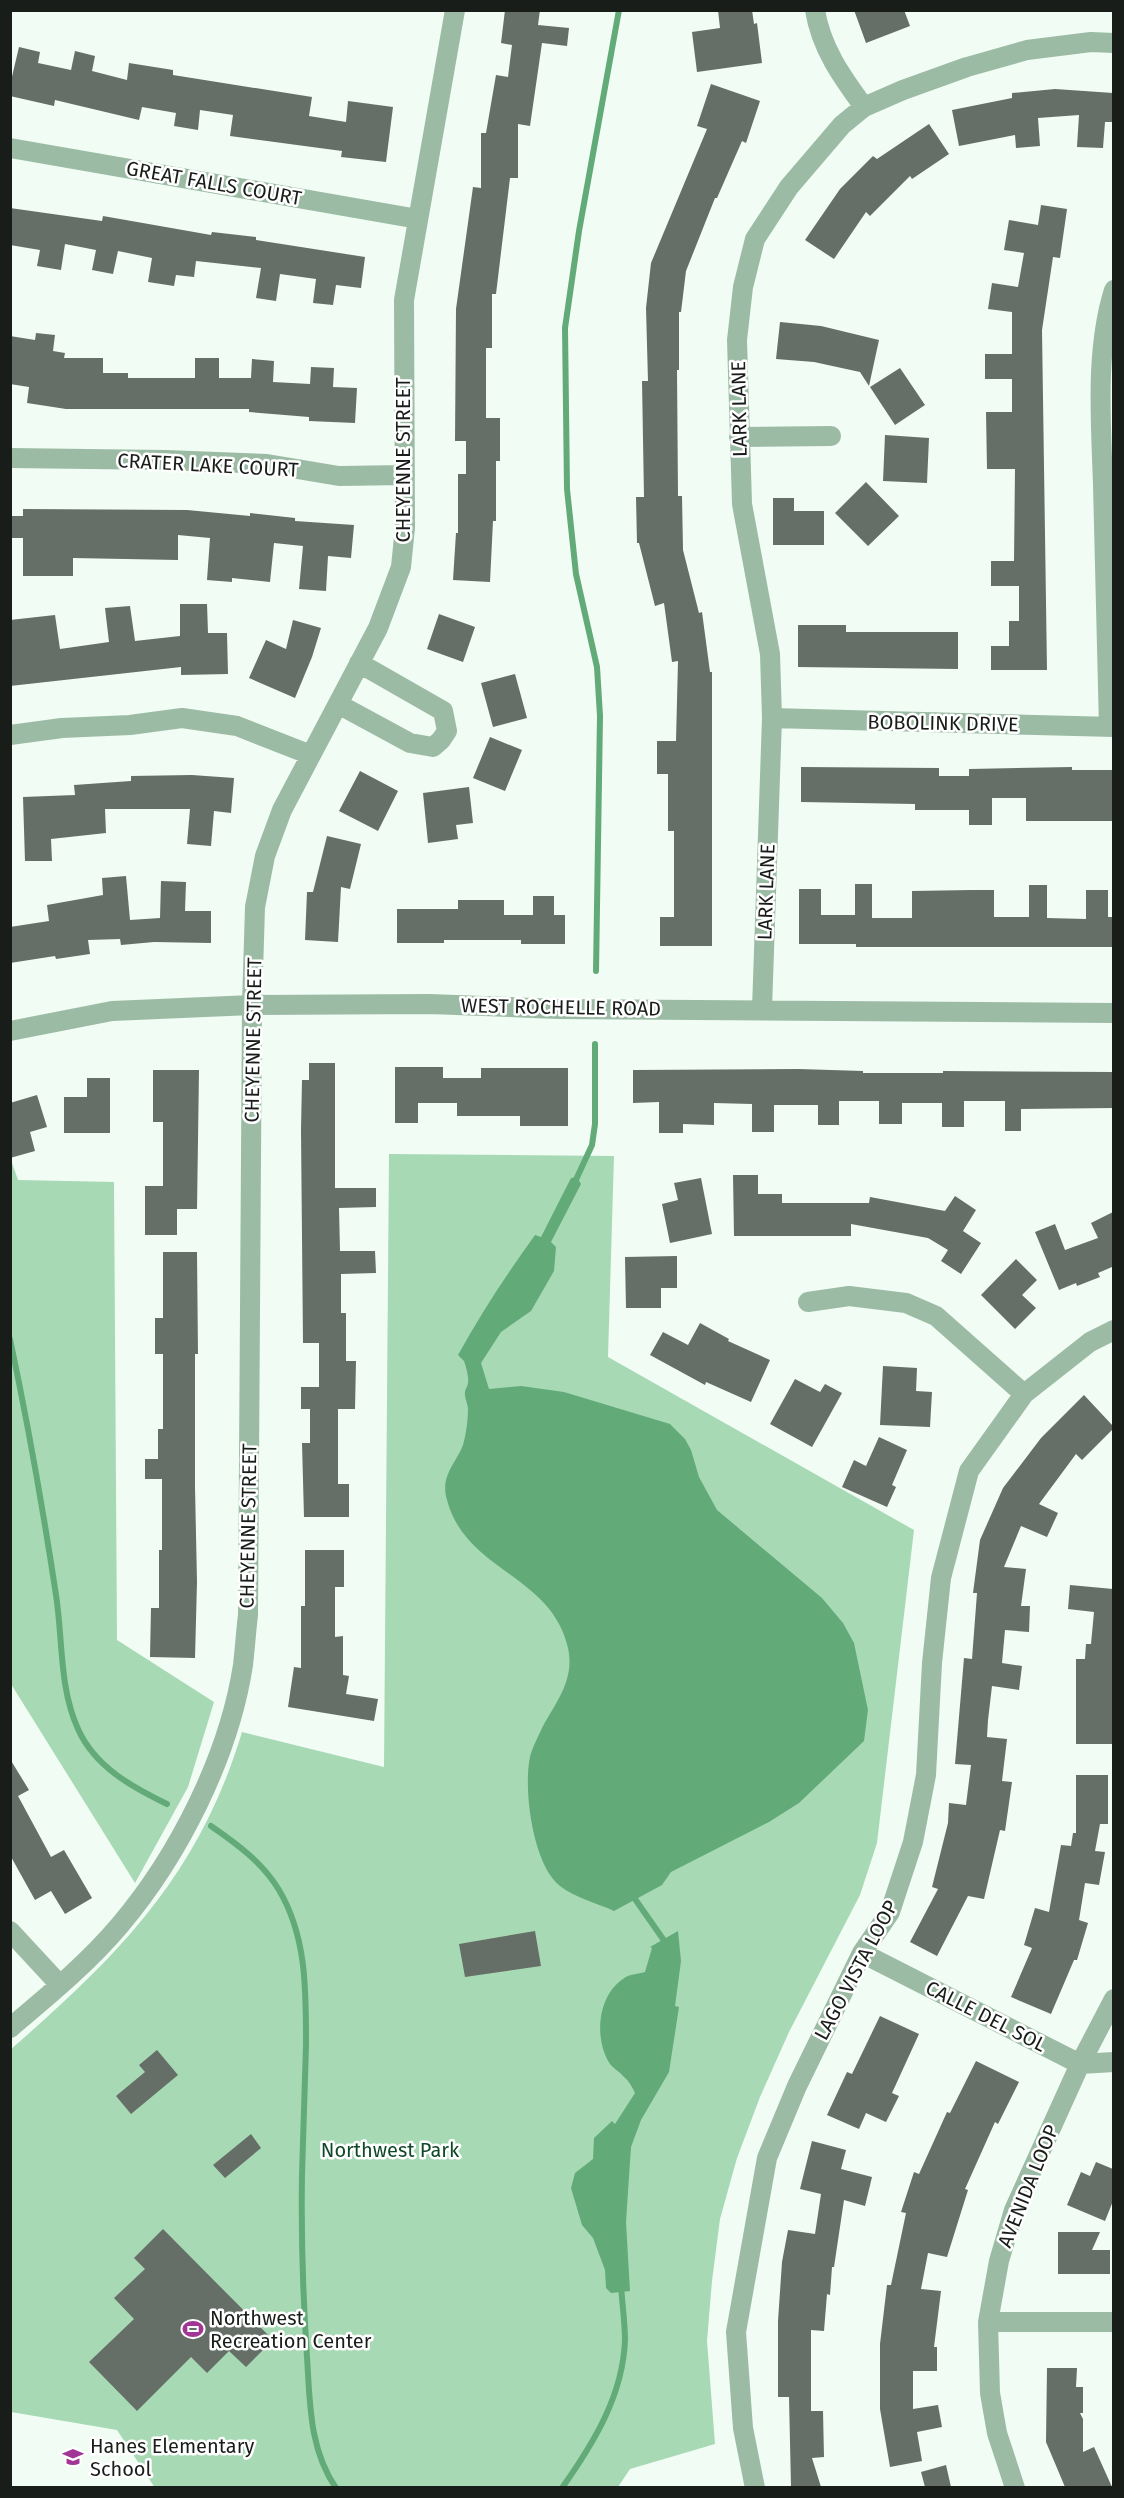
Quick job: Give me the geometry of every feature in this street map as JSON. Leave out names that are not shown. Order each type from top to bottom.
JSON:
[{"type":"street","name":"CHEYENNE STREET","points":[[10,2028],[60,1985],[120,1925],[165,1863],[214,1770],[243,1666],[248,1615],[252,1005],[255,908],[265,856],[282,810],[378,628],[401,567],[405,527],[404,300],[455,10]]},
{"type":"street","points":[[815,10],[817,25],[831,60],[864,107]]},
{"type":"street","name":"LARK LANE","points":[[762,1009],[772,718],[770,654],[742,504],[738,437],[737,340],[743,287],[755,239],[789,187],[842,125],[864,107],[967,67],[1027,50],[1091,42],[1113,43]]},
{"type":"street","name":"GREAT FALLS COURT","points":[[10,148],[418,219]]},
{"type":"street","points":[[1111,727],[1108,456],[1102,348],[1107,310],[1113,290]]},
{"type":"street","points":[[738,437],[831,436]]},
{"type":"street","name":"CRATER LAKE COURT","points":[[10,458],[267,464],[339,476],[405,475]]},
{"type":"street","points":[[338,704],[410,743],[433,747],[447,731],[443,711],[359,663]]},
{"type":"street","points":[[10,735],[62,728],[130,725],[182,718],[237,726],[311,755]]},
{"type":"street","name":"BOBOLINK DRIVE","points":[[772,718],[1111,727]]},
{"type":"street","name":"WEST ROCHELLE ROAD","points":[[10,1032],[112,1011],[252,1005],[429,1004],[559,1009],[1113,1013]]},
{"type":"street","points":[[808,1302],[849,1296],[906,1303],[936,1316],[1024,1394]]},
{"type":"street","name":"LAGO VISTA LOOP","points":[[755,2487],[743,2428],[736,2332],[767,2158],[796,2086],[862,1953],[890,1912],[913,1842],[926,1775],[932,1663],[941,1578],[955,1515],[969,1471],[1024,1394],[1090,1342],[1113,1330]]},
{"type":"street","points":[[10,1931],[60,1985]]},
{"type":"street","name":"CALLE DEL SOL","points":[[862,1953],[1080,2064]]},
{"type":"street","name":"AVENIDA LOOP","points":[[1015,2487],[997,2433],[990,2392],[988,2322],[999,2260],[1014,2210],[1080,2064],[1113,1999]]},
{"type":"street","points":[[1080,2064],[1113,2062]]},
{"type":"street","points":[[988,2322],[1113,2322]]},
{"type":"green space","name":"Northwest Park","points":[[389,1154],[614,1156],[608,1357],[914,1530],[877,1843],[860,1895],[789,2032],[760,2097],[737,2158],[720,2219],[707,2341],[715,2444],[630,2469],[618,2487],[155,2488],[117,2430],[11,2412],[10,2050],[86,1980],[151,1909],[203,1829],[224,1783],[242,1732],[384,1767]]},
{"type":"green space","points":[[11,1160],[18,1180],[114,1182],[117,1640],[214,1702],[188,1787],[135,1883],[11,1684]]},
{"type":"shaded area","points":[[577,1177],[581,1184],[551,1242],[556,1247],[554,1271],[531,1311],[501,1332],[481,1363],[489,1389],[521,1386],[564,1392],[670,1424],[685,1439],[691,1450],[699,1477],[717,1510],[822,1598],[843,1623],[854,1643],[868,1710],[864,1741],[799,1803],[769,1822],[671,1872],[662,1885],[614,1911],[579,1897],[560,1886],[543,1862],[532,1826],[528,1788],[530,1757],[542,1728],[563,1690],[569,1670],[568,1648],[559,1623],[545,1604],[472,1543],[457,1524],[445,1492],[449,1471],[463,1445],[467,1423],[468,1409],[465,1390],[468,1375],[464,1361],[458,1355],[504,1279],[535,1235],[541,1237],[571,1178]]},
{"type":"shaded area","points":[[678,1931],[681,1961],[675,2006],[679,2007],[669,2072],[641,2120],[631,2147],[626,2222],[630,2291],[611,2293],[606,2288],[605,2270],[593,2238],[582,2225],[571,2188],[575,2173],[593,2159],[594,2138],[612,2121],[615,2124],[635,2093],[627,2080],[610,2064],[605,2054],[600,2031],[603,2007],[614,1987],[623,1979],[645,1972],[652,1948],[650,1947]]},
{"type":"building","points":[[505,10],[540,10],[538,25],[569,28],[567,46],[542,43],[530,126],[518,124],[518,178],[510,178],[496,294],[492,294],[492,348],[486,348],[486,418],[500,418],[500,461],[496,461],[496,521],[493,521],[490,582],[453,580],[456,533],[458,533],[458,474],[466,474],[466,441],[455,441],[456,309],[473,187],[481,188],[481,133],[486,133],[496,75],[508,77],[512,45],[501,43]]},
{"type":"building","points":[[718,10],[752,10],[754,24],[757,23],[762,63],[697,72],[692,32],[720,28]]},
{"type":"building","points":[[854,10],[904,10],[910,26],[866,43]]},
{"type":"building","points":[[19,47],[40,52],[38,63],[71,70],[75,51],[95,56],[92,71],[127,80],[129,63],[173,70],[173,75],[312,97],[309,116],[346,122],[348,101],[393,107],[386,162],[341,157],[342,151],[230,136],[233,115],[200,110],[198,130],[174,126],[176,113],[142,107],[139,120],[55,100],[54,106],[10,96],[10,85]]},
{"type":"building","points":[[711,84],[760,101],[746,143],[742,141],[717,198],[715,198],[686,271],[681,312],[679,312],[678,496],[682,496],[683,550],[699,613],[702,612],[710,672],[712,672],[712,946],[660,946],[660,917],[674,917],[674,831],[668,831],[668,774],[657,774],[657,741],[676,741],[678,661],[672,662],[664,603],[655,606],[639,543],[637,543],[636,497],[644,497],[642,381],[648,381],[646,308],[651,263],[707,129],[697,126]]},
{"type":"building","points":[[1055,89],[1113,93],[1113,122],[1105,122],[1103,148],[1077,147],[1079,115],[1038,118],[1040,146],[1016,148],[1015,135],[959,146],[952,110],[1012,98],[1012,93]]},
{"type":"building","points":[[929,124],[949,154],[912,179],[910,176],[870,216],[866,212],[834,259],[805,240],[840,189],[873,156],[877,159]]},
{"type":"building","points":[[1041,205],[1067,209],[1060,258],[1053,257],[1042,330],[1047,670],[991,670],[991,646],[1009,646],[1009,621],[1019,621],[1019,586],[991,586],[991,561],[1014,561],[1015,469],[987,469],[986,412],[1012,412],[1012,379],[985,379],[985,354],[1012,354],[1012,312],[988,309],[992,283],[1018,287],[1024,253],[1004,250],[1009,220],[1038,225]]},
{"type":"building","points":[[10,208],[102,221],[103,216],[211,235],[212,232],[256,237],[256,240],[365,257],[361,288],[336,285],[333,305],[313,303],[316,279],[280,274],[276,301],[256,298],[261,268],[196,261],[194,277],[176,275],[174,286],[148,282],[152,258],[118,251],[113,274],[92,270],[96,250],[65,244],[61,270],[37,266],[40,250],[10,245]]},
{"type":"building","points":[[780,322],[821,326],[879,340],[869,386],[860,372],[814,362],[776,359]]},
{"type":"building","points":[[36,333],[55,335],[53,351],[65,353],[64,358],[103,358],[103,373],[128,373],[128,378],[195,378],[195,358],[219,358],[219,378],[251,378],[252,359],[274,361],[273,382],[310,384],[311,367],[334,368],[333,387],[357,388],[355,423],[309,421],[309,417],[249,412],[249,409],[66,409],[27,403],[29,387],[10,384],[10,336],[35,340]]},
{"type":"building","points":[[900,368],[925,405],[895,425],[870,387]]},
{"type":"building","points":[[885,435],[929,438],[927,483],[883,481]]},
{"type":"building","points":[[866,482],[899,516],[868,546],[835,513]]},
{"type":"building","points":[[773,498],[794,498],[794,511],[824,511],[824,545],[773,545]]},
{"type":"building","points":[[23,509],[187,510],[250,516],[250,513],[295,518],[295,521],[354,525],[351,558],[328,556],[326,591],[299,589],[303,546],[274,543],[270,582],[232,578],[232,582],[207,580],[210,538],[178,535],[178,560],[73,558],[73,576],[23,576],[23,538],[10,538],[10,516],[23,516]]},
{"type":"building","points":[[180,604],[207,604],[208,633],[227,633],[228,674],[181,675],[181,667],[10,686],[10,620],[55,615],[60,649],[109,642],[105,608],[130,606],[135,641],[180,636]]},
{"type":"building","points":[[439,614],[475,627],[463,662],[427,649]]},
{"type":"building","points":[[293,620],[321,628],[295,698],[249,678],[266,640],[286,649]]},
{"type":"building","points":[[798,625],[846,625],[846,632],[958,632],[958,669],[798,667]]},
{"type":"building","points":[[515,674],[527,718],[493,727],[481,683]]},
{"type":"building","points":[[490,737],[522,750],[505,791],[473,778]]},
{"type":"building","points":[[801,767],[939,768],[939,776],[969,776],[969,769],[1072,767],[1072,770],[1113,770],[1113,821],[1026,821],[1026,798],[992,798],[992,825],[969,825],[969,810],[915,810],[915,804],[801,802]]},
{"type":"building","points":[[360,771],[398,791],[378,831],[339,811]]},
{"type":"building","points":[[192,775],[234,778],[231,813],[214,811],[211,846],[187,844],[190,809],[105,809],[106,833],[51,839],[52,861],[25,861],[23,797],[75,795],[74,785],[131,781],[131,776]]},
{"type":"building","points":[[469,787],[473,823],[456,825],[458,839],[428,843],[423,793]]},
{"type":"building","points":[[327,836],[361,844],[350,889],[341,887],[338,942],[305,940],[307,892],[313,892]]},
{"type":"building","points":[[126,876],[130,920],[160,918],[161,881],[186,882],[185,911],[211,911],[211,943],[154,942],[121,945],[120,939],[88,940],[90,954],[56,959],[55,956],[10,963],[10,927],[49,921],[47,905],[103,895],[102,878]]},
{"type":"building","points":[[855,884],[872,884],[872,918],[912,918],[912,891],[972,890],[994,890],[994,917],[1029,917],[1029,885],[1047,885],[1047,918],[1086,919],[1086,890],[1108,890],[1108,917],[1113,917],[1113,947],[856,947],[856,944],[799,944],[799,889],[821,889],[821,915],[855,915]]},
{"type":"building","points":[[533,896],[554,896],[554,915],[565,915],[565,944],[521,944],[521,940],[444,940],[444,943],[397,943],[397,909],[458,909],[458,900],[504,900],[504,915],[533,915]]},
{"type":"building","points":[[309,1063],[335,1063],[335,1188],[376,1188],[376,1207],[339,1208],[340,1251],[375,1251],[376,1273],[341,1274],[341,1313],[346,1313],[346,1361],[356,1361],[355,1409],[338,1409],[338,1484],[349,1484],[349,1517],[304,1517],[302,1443],[310,1443],[310,1409],[301,1409],[301,1387],[319,1387],[319,1343],[303,1343],[302,1080],[309,1080]]},
{"type":"building","points":[[395,1067],[443,1067],[443,1078],[481,1078],[481,1068],[568,1068],[568,1126],[520,1126],[520,1116],[457,1116],[457,1103],[418,1103],[418,1123],[395,1123]]},
{"type":"building","points":[[153,1070],[199,1070],[197,1209],[177,1209],[177,1235],[145,1235],[145,1186],[163,1186],[163,1122],[153,1122]]},
{"type":"building","points":[[633,1070],[863,1071],[863,1073],[1113,1072],[1113,1108],[1021,1109],[1021,1131],[1005,1131],[1005,1101],[964,1101],[964,1127],[942,1127],[942,1103],[902,1103],[902,1124],[879,1124],[879,1101],[839,1101],[839,1125],[818,1125],[818,1105],[774,1105],[774,1132],[752,1132],[752,1104],[714,1103],[714,1125],[683,1124],[683,1133],[659,1133],[659,1102],[633,1103]]},
{"type":"building","points":[[87,1078],[110,1078],[110,1133],[64,1133],[64,1097],[87,1097]]},
{"type":"building","points":[[37,1095],[47,1127],[30,1132],[35,1151],[10,1158],[10,1103]]},
{"type":"building","points":[[733,1175],[758,1175],[758,1194],[782,1194],[782,1203],[869,1203],[870,1197],[945,1211],[955,1196],[976,1210],[963,1231],[981,1243],[961,1274],[941,1261],[948,1250],[928,1238],[851,1224],[851,1236],[734,1236]]},
{"type":"building","points":[[701,1178],[712,1234],[670,1243],[662,1204],[678,1200],[674,1183]]},
{"type":"building","points":[[1113,1212],[1113,1271],[1112,1267],[1098,1273],[1100,1277],[1059,1290],[1035,1232],[1055,1224],[1065,1250],[1098,1238],[1091,1223]]},
{"type":"building","points":[[163,1252],[197,1252],[195,1658],[150,1657],[151,1608],[159,1608],[162,1479],[145,1479],[145,1459],[158,1459],[158,1429],[163,1429],[163,1354],[155,1354],[155,1318],[163,1318]]},
{"type":"building","points":[[677,1256],[677,1288],[661,1288],[661,1308],[626,1308],[625,1257]]},
{"type":"building","points":[[1016,1259],[1037,1280],[1022,1295],[1036,1308],[1015,1329],[981,1295]]},
{"type":"building","points":[[700,1323],[729,1339],[728,1341],[770,1360],[751,1402],[706,1382],[705,1385],[650,1355],[663,1332],[688,1345]]},
{"type":"building","points":[[883,1366],[917,1368],[916,1391],[932,1392],[930,1427],[880,1425]]},
{"type":"building","points":[[795,1379],[820,1392],[825,1384],[842,1393],[812,1447],[770,1424]]},
{"type":"building","points":[[1084,1395],[1113,1426],[1113,1429],[1082,1460],[1076,1454],[1039,1504],[1058,1513],[1047,1537],[1021,1526],[1004,1567],[1026,1569],[1021,1606],[1030,1606],[1029,1632],[1005,1630],[1002,1663],[1022,1666],[1019,1690],[992,1686],[988,1720],[987,1737],[1007,1739],[1002,1781],[1012,1782],[1005,1831],[1000,1830],[984,1899],[968,1896],[937,1956],[910,1942],[938,1889],[932,1887],[948,1823],[949,1803],[966,1805],[971,1765],[955,1764],[964,1658],[972,1659],[977,1593],[973,1593],[980,1540],[1003,1488],[1041,1438]]},
{"type":"building","points":[[879,1437],[907,1450],[892,1485],[896,1487],[887,1507],[842,1487],[854,1460],[866,1466]]},
{"type":"building","points":[[305,1550],[344,1550],[344,1587],[335,1587],[335,1637],[343,1636],[343,1675],[349,1676],[346,1694],[378,1699],[374,1721],[288,1707],[294,1667],[301,1668],[301,1606],[305,1606]]},
{"type":"building","points":[[1070,1585],[1113,1589],[1113,1744],[1076,1744],[1076,1659],[1085,1659],[1086,1644],[1091,1644],[1094,1612],[1068,1609]]},
{"type":"building","points":[[10,1759],[29,1790],[18,1796],[51,1857],[64,1850],[92,1898],[65,1914],[51,1891],[35,1900],[10,1855]]},
{"type":"building","points":[[1076,1775],[1108,1775],[1108,1824],[1100,1824],[1095,1851],[1105,1852],[1099,1885],[1085,1883],[1079,1920],[1088,1923],[1077,1960],[1074,1960],[1051,2014],[1011,1997],[1032,1948],[1024,1945],[1035,1908],[1049,1912],[1061,1845],[1071,1846],[1073,1833],[1076,1833]]},
{"type":"building","points":[[535,1931],[541,1966],[465,1977],[459,1944]]},
{"type":"building","points":[[880,2016],[919,2034],[892,2093],[899,2096],[886,2122],[866,2113],[859,2129],[827,2115],[847,2072],[852,2074]]},
{"type":"building","points":[[157,2050],[178,2075],[131,2114],[116,2096],[145,2072],[139,2065]]},
{"type":"building","points":[[976,2061],[1019,2082],[998,2124],[995,2122],[965,2189],[968,2190],[947,2257],[928,2253],[921,2289],[941,2291],[934,2347],[937,2347],[937,2371],[913,2371],[913,2409],[938,2405],[942,2427],[917,2432],[922,2461],[890,2467],[880,2409],[880,2344],[887,2285],[891,2285],[906,2213],[901,2212],[914,2172],[919,2174],[947,2112],[950,2113]]},
{"type":"building","points":[[251,2134],[261,2148],[225,2178],[213,2165]]},
{"type":"building","points":[[812,2141],[846,2150],[841,2169],[872,2177],[865,2206],[844,2200],[834,2267],[832,2267],[830,2295],[827,2294],[824,2331],[811,2330],[811,2411],[823,2411],[824,2457],[812,2458],[821,2487],[791,2487],[789,2397],[778,2397],[778,2321],[782,2262],[788,2230],[815,2234],[821,2194],[800,2189]]},
{"type":"building","points":[[1096,2162],[1113,2169],[1113,2201],[1105,2221],[1067,2205],[1081,2172],[1090,2176]]},
{"type":"building","name":"Northwest Recreation Center","points":[[163,2229],[273,2340],[246,2367],[229,2351],[207,2373],[191,2357],[137,2411],[89,2362],[134,2319],[114,2298],[145,2269],[134,2258]]},
{"type":"building","points":[[1058,2232],[1100,2232],[1092,2250],[1110,2250],[1110,2274],[1058,2274]]},
{"type":"building","points":[[1047,2368],[1077,2368],[1076,2387],[1083,2387],[1083,2413],[1080,2413],[1083,2419],[1083,2452],[1094,2447],[1112,2487],[1065,2487],[1046,2442]]},
{"type":"building","points":[[946,2465],[951,2487],[925,2487],[921,2472]]},
{"type":"waterway","points":[[596,971],[600,716],[597,667],[576,574],[567,489],[565,328],[579,231],[619,10]]},
{"type":"waterway","points":[[574,1184],[592,1145],[595,1124],[595,1044]]},
{"type":"waterway","points":[[10,1339],[46,1531],[65,1680],[72,1713],[85,1742],[104,1765],[128,1783],[167,1804]]},
{"type":"waterway","points":[[211,1826],[248,1854],[272,1880],[288,1908],[300,1946],[306,2005],[302,2221],[309,2391],[312,2425],[320,2457],[336,2488]]},
{"type":"waterway","points":[[633,1893],[665,1945]]},
{"type":"waterway","points":[[562,2488],[595,2437],[619,2381],[625,2340],[621,2285]]},
{"type":"place","name":"Northwest Recreation Center","points":[[193,2329]]},
{"type":"place","name":"Hanes Elementary School","points":[[73,2457]]}]
